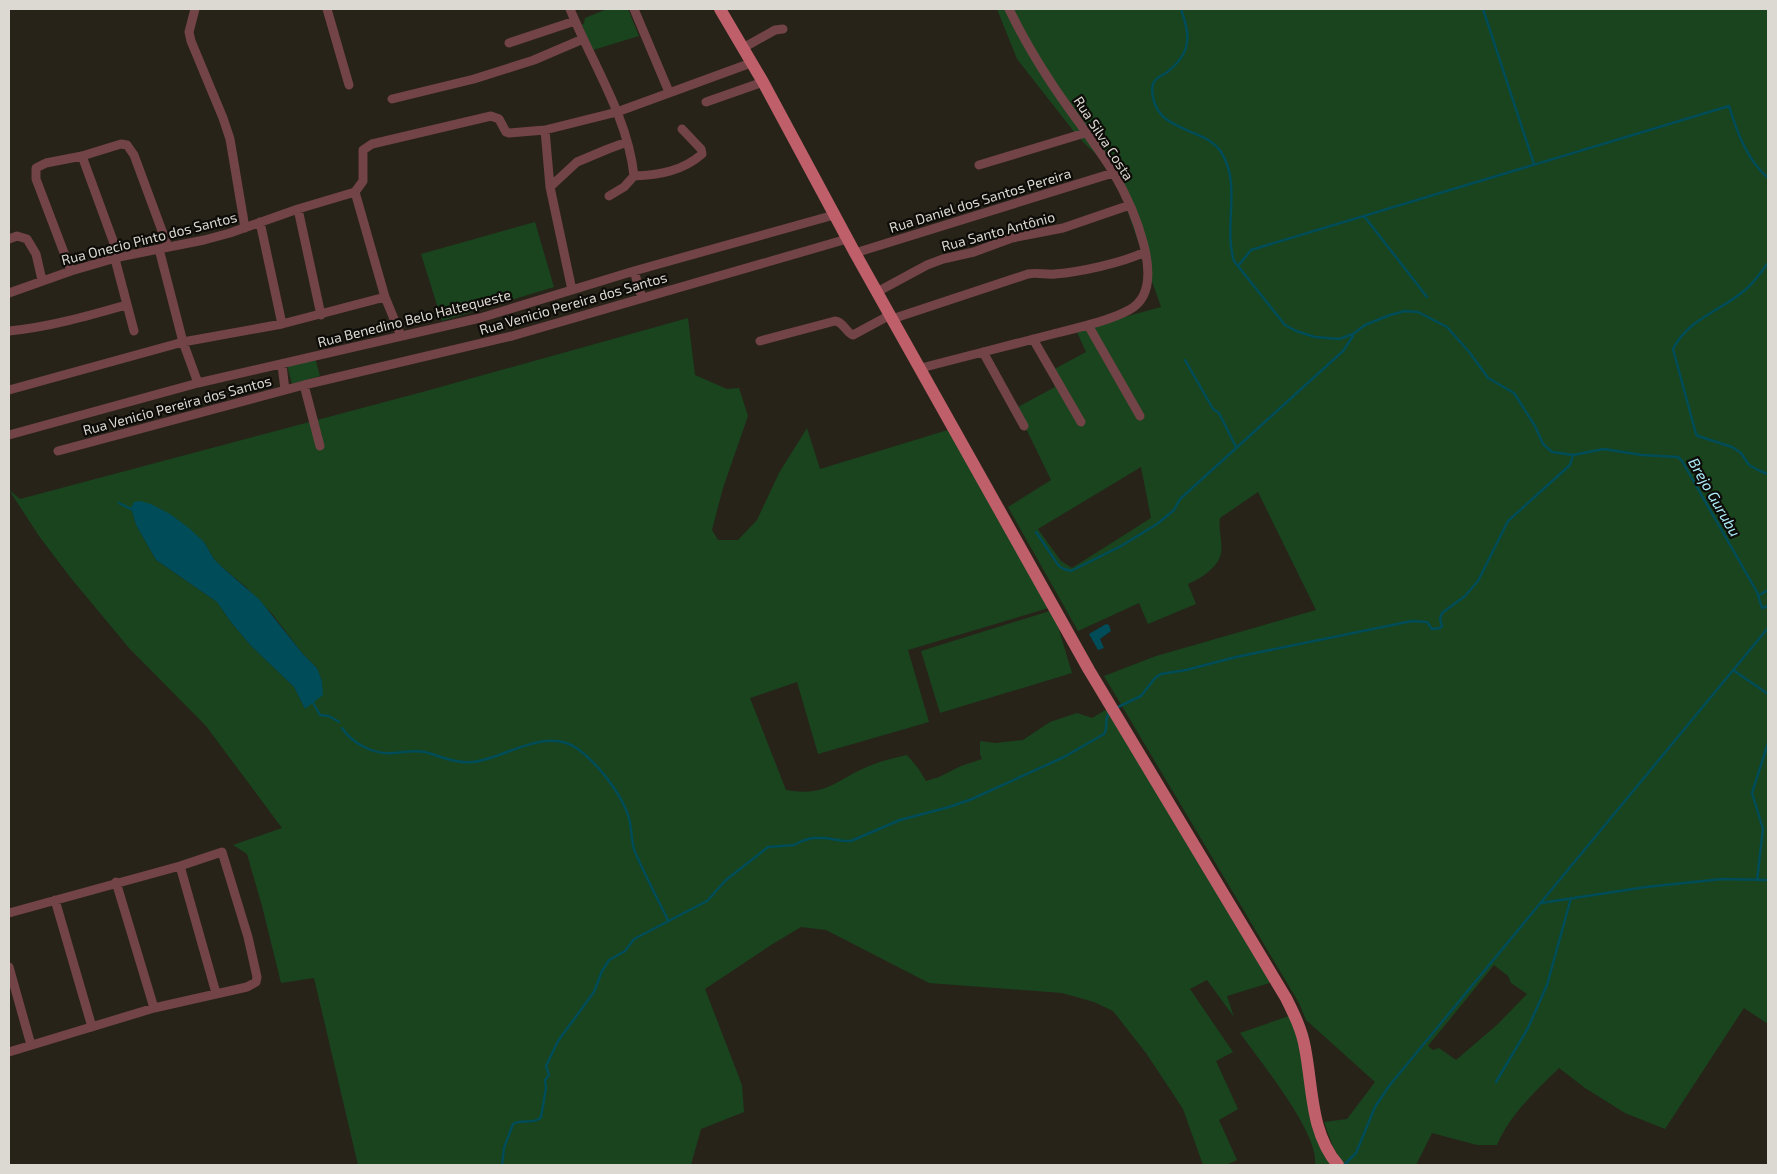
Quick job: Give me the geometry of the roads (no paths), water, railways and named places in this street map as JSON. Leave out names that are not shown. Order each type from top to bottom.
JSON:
[{"type":"main road","points":[[720,9],[763,82],[854,253],[921,368],[1089,670],[1286,998],[1295,1016],[1305,1048],[1318,1130],[1338,1165]]},
{"type":"street","points":[[196,9],[189,32],[190,41],[230,139],[245,228]]},
{"type":"street","points":[[327,9],[349,85]]},
{"type":"street","points":[[570,9],[617,112],[627,142],[634,176]]},
{"type":"street","points":[[634,9],[669,92]]},
{"type":"street","name":"Rua Silva Costa","points":[[921,368],[1088,325],[1130,310],[1138,304],[1148,285],[1145,252],[1130,205],[1113,173],[1039,64],[1009,9]]},
{"type":"street","points":[[509,43],[575,22]]},
{"type":"street","points":[[743,48],[775,30],[782,29]]},
{"type":"street","points":[[392,99],[474,79],[534,60],[583,39]]},
{"type":"street","points":[[401,336],[385,297],[355,192],[363,181],[363,150],[372,144],[491,116],[499,119],[509,134],[545,130],[617,112],[751,63]]},
{"type":"street","points":[[706,102],[763,82]]},
{"type":"street","points":[[610,196],[624,187],[634,176],[660,174],[673,170],[685,166],[702,154],[702,149],[682,129]]},
{"type":"street","points":[[545,130],[550,187],[572,290]]},
{"type":"street","points":[[979,165],[1085,133]]},
{"type":"street","points":[[550,187],[577,162],[627,142]]},
{"type":"street","points":[[71,271],[36,179],[36,168],[46,163],[82,156],[121,144],[127,145],[134,155],[163,248],[182,342],[198,383]]},
{"type":"street","points":[[82,156],[117,258],[126,305],[134,332]]},
{"type":"street","name":"Rua Daniel dos Santos Pereira","points":[[854,253],[1113,173]]},
{"type":"street","name":"Rua Onecio Pinto dos Santos","points":[[9,294],[42,280],[71,271],[117,258],[204,240],[245,228],[298,208],[355,192]]},
{"type":"street","name":"Rua Santo Antônio","points":[[877,292],[927,265],[943,259],[974,252],[1012,238],[1063,228],[1130,205]]},
{"type":"street","points":[[298,208],[321,315]]},
{"type":"street","name":"Rua Benedino Belo Haltequeste","points":[[9,435],[198,383],[480,318],[634,271],[834,216]]},
{"type":"street","points":[[260,222],[282,324]]},
{"type":"street","points":[[9,239],[18,236],[27,239],[36,254],[42,280]]},
{"type":"street","name":"Rua Venicio Pereira dos Santos","points":[[58,450],[304,385],[512,336],[847,239]]},
{"type":"street","points":[[760,341],[835,321],[842,324],[849,334],[852,335],[891,317],[1028,274],[1057,274],[1118,262],[1145,252]]},
{"type":"street","points":[[634,271],[642,298]]},
{"type":"street","name":"Rua Benedino Belo Haltequeste","points":[[9,390],[182,342],[282,324],[385,297]]},
{"type":"street","points":[[9,331],[57,324],[126,305]]},
{"type":"street","points":[[1088,325],[1140,416]]},
{"type":"street","points":[[1033,339],[1081,422]]},
{"type":"street","points":[[983,352],[1024,426]]},
{"type":"street","points":[[282,365],[286,390]]},
{"type":"street","points":[[304,385],[320,446]]},
{"type":"street","points":[[9,913],[116,882],[180,866],[222,852],[248,937],[256,971],[256,982],[247,987],[154,1008],[9,1052]]},
{"type":"street","points":[[180,866],[216,993]]},
{"type":"street","points":[[116,882],[154,1008]]},
{"type":"street","points":[[55,900],[92,1027]]},
{"type":"street","points":[[9,967],[31,1045]]},
{"type":"water","points":[[140,501],[151,504],[170,514],[189,528],[204,542],[214,559],[259,599],[303,654],[317,668],[322,681],[323,695],[305,709],[294,687],[251,646],[217,602],[156,560],[136,525],[131,508],[134,502]]},
{"type":"water","points":[[1106,624],[1109,625],[1111,631],[1100,639],[1104,648],[1098,650],[1089,634]]},
{"type":"waterway","name":"Brejo Gurubu","points":[[1181,9],[1187,29],[1186,47],[1176,64],[1153,84],[1153,97],[1157,109],[1164,117],[1173,124],[1214,144],[1221,152],[1227,164],[1230,178],[1230,234],[1234,261],[1285,325],[1315,337],[1339,339],[1353,334],[1365,325],[1390,315],[1405,311],[1418,312],[1447,327],[1470,353],[1488,378],[1514,393],[1535,426],[1543,444],[1552,452],[1573,455],[1604,449],[1642,455],[1678,457],[1757,592],[1762,608],[1768,606]]},
{"type":"waterway","points":[[1483,9],[1534,164]]},
{"type":"waterway","points":[[1238,266],[1251,250],[1729,106],[1739,135],[1749,154],[1754,163],[1768,178]]},
{"type":"waterway","points":[[1364,216],[1427,297]]},
{"type":"waterway","points":[[1768,263],[1748,287],[1736,297],[1696,322],[1680,338],[1673,349],[1696,434],[1732,447],[1741,453],[1749,465],[1768,474]]},
{"type":"waterway","points":[[1036,532],[1059,566],[1071,571],[1121,546],[1157,524],[1174,510],[1180,499],[1343,351],[1353,336]]},
{"type":"waterway","points":[[1185,360],[1213,409],[1219,413],[1236,447]]},
{"type":"waterway","points":[[1116,708],[1141,696],[1155,678],[1161,674],[1412,621],[1427,622],[1432,629],[1440,628],[1442,626],[1440,619],[1442,613],[1465,596],[1478,581],[1508,521],[1570,465],[1573,455]]},
{"type":"waterway","points":[[119,503],[133,510]]},
{"type":"waterway","points":[[1758,596],[1768,590]]},
{"type":"waterway","points":[[1344,1165],[1356,1153],[1375,1107],[1389,1086],[1768,628]]},
{"type":"waterway","points":[[1733,670],[1768,694]]},
{"type":"waterway","points":[[312,701],[320,715],[329,716],[339,722]]},
{"type":"waterway","points":[[502,1165],[504,1148],[513,1124],[536,1120],[541,1117],[546,1088],[545,1080],[549,1075],[546,1066],[558,1041],[594,992],[602,971],[609,960],[625,951],[634,939],[707,901],[726,880],[768,847],[794,845],[812,838],[851,841],[900,820],[972,799],[1064,757],[1104,734],[1107,717],[1110,712]]},
{"type":"waterway","points":[[342,728],[352,739],[372,750],[386,753],[421,751],[460,762],[486,759],[539,742],[553,741],[566,743],[578,749],[601,771],[621,799],[629,818],[635,852],[668,920]]},
{"type":"waterway","points":[[1757,880],[1763,829],[1752,793],[1768,743]]},
{"type":"waterway","points":[[1541,903],[1646,887],[1722,879],[1768,880]]},
{"type":"waterway","points":[[1496,1082],[1528,1028],[1547,985],[1571,898]]}]
